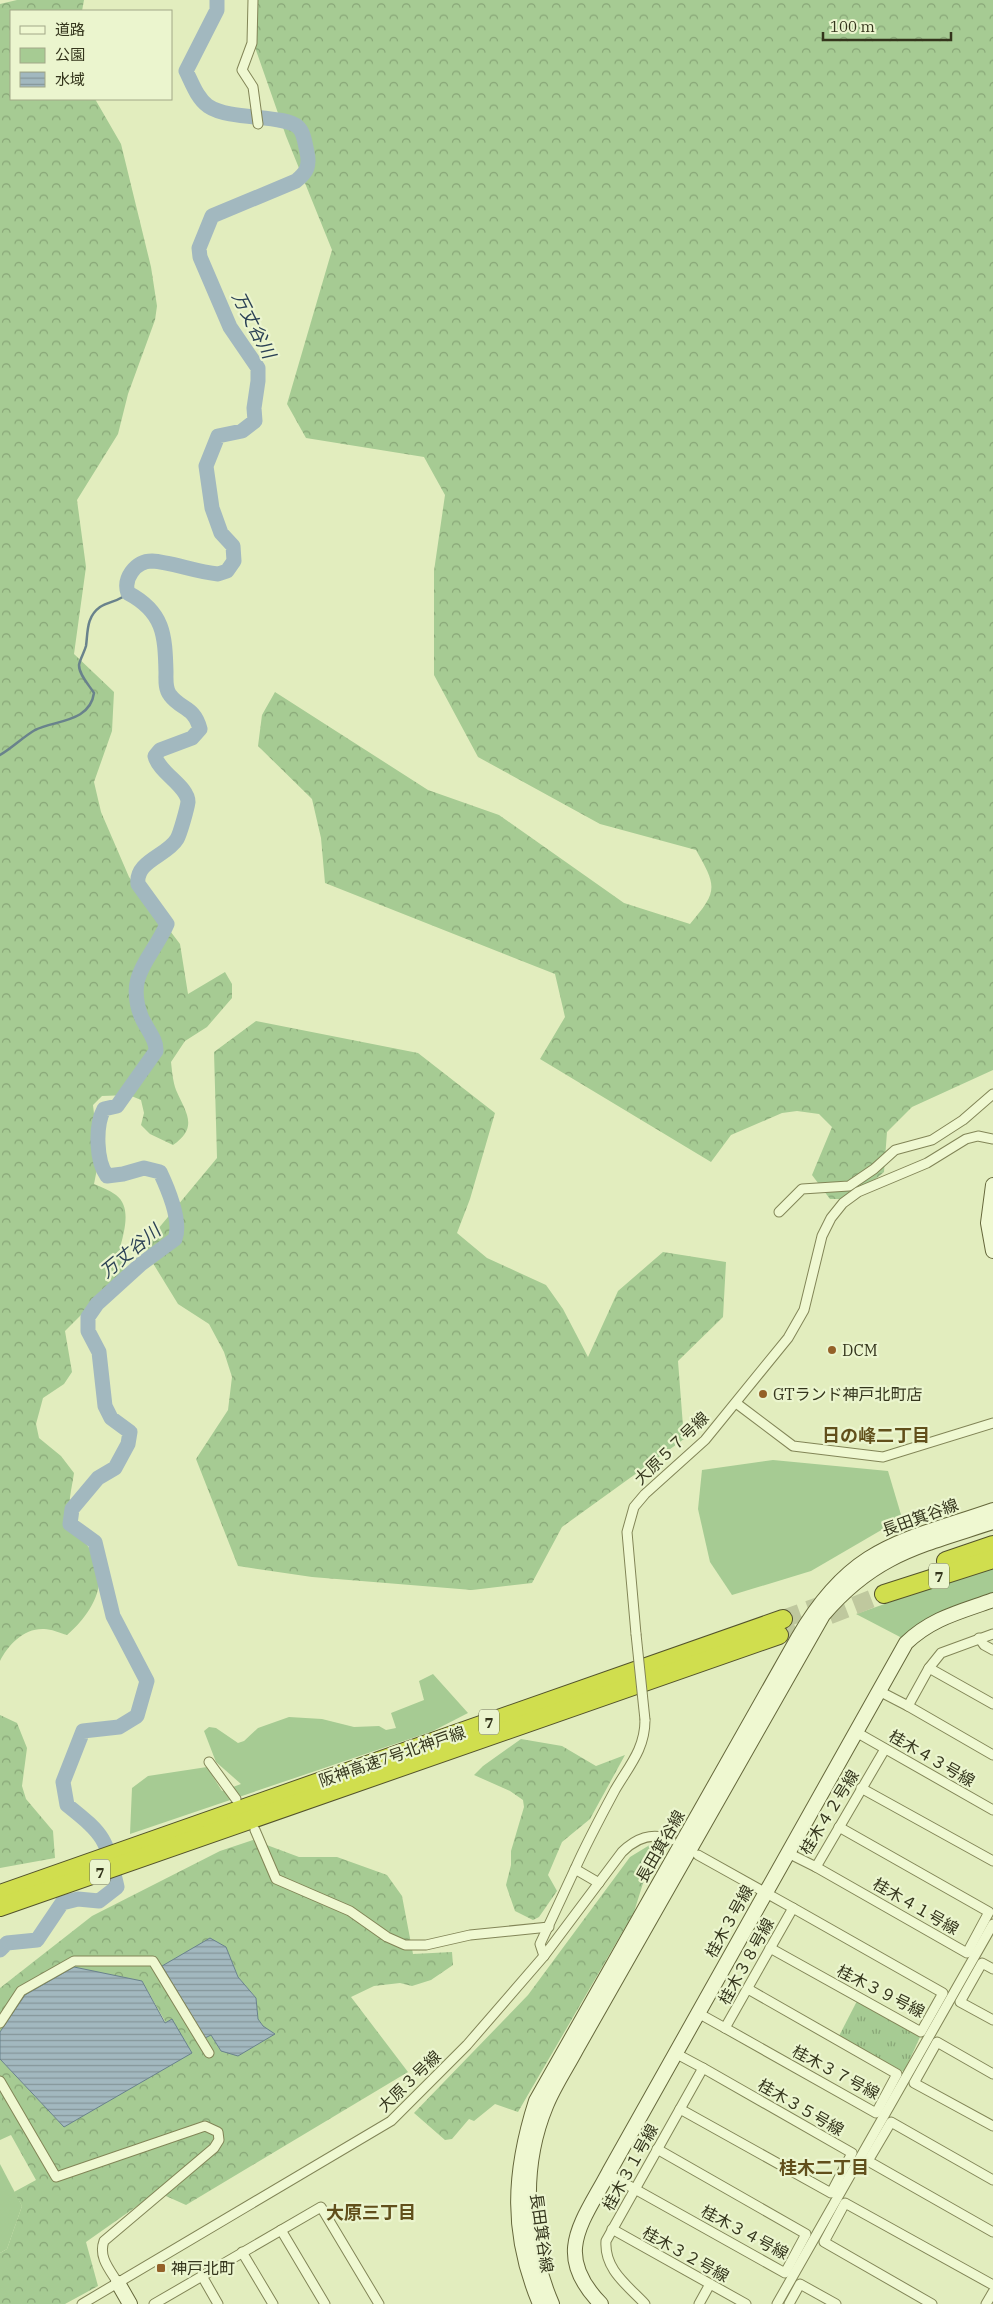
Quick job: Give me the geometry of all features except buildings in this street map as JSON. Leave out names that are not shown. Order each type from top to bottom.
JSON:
[{"type":"highway","name":"7","points":[[993,1546],[885,1588],[993,1558]]},
{"type":"highway","name":"阪神高速7号北神戸線","points":[[0,1894],[197,1831],[781,1627]]},
{"type":"highway","name":"阪神高速7号北神戸線","points":[[0,1907],[197,1831]]},
{"type":"street","points":[[253,0],[252,43],[242,70],[253,87],[258,123]]},
{"type":"street","points":[[779,1212],[802,1189],[849,1186],[874,1169],[895,1150],[932,1140],[963,1120],[993,1094]]},
{"type":"street","name":"大原５７号線","points":[[544,1956],[540,1944],[575,1869],[645,1737],[627,1532],[634,1506],[644,1494],[705,1440],[788,1338],[804,1310],[822,1236],[831,1218],[843,1203],[858,1192],[927,1163],[966,1139],[978,1136],[993,1139]]},
{"type":"street","points":[[874,1169],[878,1183]]},
{"type":"street","points":[[993,1185],[988,1223],[993,1251]]},
{"type":"street","points":[[736,1403],[793,1446],[883,1457],[993,1423]]},
{"type":"street","name":"長田箕谷線","points":[[540,2304],[531,2284],[523,2252],[517,2208],[518,2173],[524,2138],[536,2101],[798,1638],[820,1603],[855,1566],[886,1546],[993,1510]]},
{"type":"street","name":"長田箕谷線","points":[[552,2304],[541,2280],[534,2251],[528,2206],[534,2140],[546,2104],[823,1616],[841,1594],[891,1557],[993,1522]]},
{"type":"street","name":"桂木３号線","points":[[602,2304],[592,2295],[580,2275],[575,2262],[574,2246],[578,2227],[906,1643],[922,1628],[942,1618],[993,1600]]},
{"type":"street","points":[[908,1706],[929,1668],[941,1653],[993,1634]]},
{"type":"street","points":[[979,1638],[984,1645],[993,1650]]},
{"type":"street","points":[[929,1668],[993,1704]]},
{"type":"street","points":[[880,1691],[993,1755]]},
{"type":"street","name":"桂木４３号線","points":[[856,1732],[993,1810]]},
{"type":"street","name":"桂木４２号線","points":[[788,1852],[816,1867],[885,1749]]},
{"type":"street","points":[[208,1762],[236,1799]]},
{"type":"street","points":[[861,1788],[993,1861]]},
{"type":"street","name":"桂木４１号線","points":[[816,1867],[967,1953],[989,1912],[839,1827]]},
{"type":"street","points":[[255,1830],[276,1879],[350,1911],[387,1937],[406,1945],[426,1945],[470,1935],[549,1927]]},
{"type":"street","name":"大原３号線","points":[[82,2304],[391,2121],[467,2045],[544,1956],[622,1852],[633,1841],[650,1836],[664,1836],[670,1840]]},
{"type":"street","points":[[698,1855],[766,1892]]},
{"type":"street","points":[[575,1869],[599,1883]]},
{"type":"street","name":"桂木３８号線","points":[[698,2013],[725,2028],[748,1989],[793,1908],[766,1892]]},
{"type":"street","name":"桂木３９号線","points":[[770,1948],[921,2032],[943,1993],[793,1908]]},
{"type":"street","points":[[777,2304],[993,1924]]},
{"type":"street","points":[[0,2022],[21,1991],[74,1962],[154,1961],[209,2053]]},
{"type":"street","points":[[993,1969],[982,1963],[960,2002],[993,2020]]},
{"type":"street","name":"桂木３７号線","points":[[725,2028],[876,2113],[897,2074],[748,1989]]},
{"type":"street","points":[[993,2074],[937,2042],[914,2083],[993,2126]]},
{"type":"street","points":[[675,2053],[703,2068]]},
{"type":"street","name":"桂木３１号線","points":[[645,2304],[609,2265],[605,2252],[606,2241],[703,2068]]},
{"type":"street","name":"桂木３５号線","points":[[680,2108],[831,2193],[852,2153],[703,2068]]},
{"type":"street","points":[[0,2081],[56,2177],[205,2126],[218,2132],[219,2140],[214,2148],[104,2241],[101,2248],[103,2257],[130,2304]]},
{"type":"street","points":[[993,2180],[891,2122],[868,2161],[993,2232]]},
{"type":"street","name":"桂木３４号線","points":[[608,2174],[785,2273],[806,2234],[657,2149]]},
{"type":"street","points":[[932,2304],[824,2242],[845,2203],[993,2285]]},
{"type":"street","points":[[154,2304],[164,2302],[202,2276],[321,2207],[378,2304]]},
{"type":"street","points":[[281,2230],[325,2304]]},
{"type":"street","name":"桂木３２号線","points":[[612,2230],[746,2304]]},
{"type":"street","points":[[242,2252],[273,2304]]},
{"type":"street","points":[[202,2276],[218,2304]]},
{"type":"street","points":[[699,2304],[710,2284]]},
{"type":"street","points":[[789,2304],[800,2284],[836,2304]]},
{"type":"street","points":[[986,2304],[993,2292]]},
{"type":"green space","points":[[17,0],[84,0],[82,10],[10,10],[10,100],[96,100],[121,144],[151,267],[157,306],[155,320],[128,394],[118,434],[77,500],[86,567],[74,654],[114,692],[112,731],[94,782],[101,812],[129,877],[180,944],[188,994],[225,972],[232,984],[232,998],[207,1027],[185,1041],[171,1062],[175,1087],[188,1119],[186,1132],[173,1145],[150,1134],[141,1125],[144,1113],[141,1100],[129,1095],[102,1096],[93,1105],[99,1159],[94,1184],[116,1195],[124,1206],[126,1220],[120,1248],[126,1260],[124,1272],[65,1331],[72,1372],[64,1384],[43,1398],[36,1424],[39,1438],[61,1456],[74,1473],[70,1501],[71,1518],[93,1554],[98,1566],[98,1588],[90,1609],[67,1635],[47,1629],[30,1631],[23,1634],[7,1649],[0,1661],[0,4]]},
{"type":"green space","points":[[256,0],[993,0],[993,1070],[912,1107],[887,1132],[884,1172],[852,1199],[830,1199],[812,1175],[832,1127],[819,1114],[797,1111],[782,1113],[731,1135],[711,1162],[540,1059],[565,1017],[555,974],[325,883],[321,838],[312,799],[258,746],[262,715],[275,692],[428,790],[499,815],[624,903],[690,924],[706,904],[711,888],[708,873],[696,850],[600,824],[478,757],[434,675],[434,571],[445,495],[424,457],[306,438],[287,404],[332,250],[286,136],[250,33]]},
{"type":"green space","points":[[256,1021],[418,1053],[495,1113],[470,1199],[457,1233],[487,1258],[546,1285],[563,1309],[588,1357],[618,1291],[663,1252],[726,1262],[723,1317],[678,1361],[684,1439],[562,1527],[532,1583],[472,1590],[312,1577],[238,1566],[196,1459],[228,1410],[232,1377],[224,1352],[209,1324],[178,1304],[143,1247],[217,1158],[214,1052]]},
{"type":"green space","points":[[773,1460],[888,1471],[902,1518],[811,1571],[732,1595],[710,1562],[698,1509],[702,1470]]},
{"type":"green space","points":[[993,1566],[993,1595],[933,1616],[912,1629],[902,1638],[856,1614]]},
{"type":"green space","points":[[433,1674],[468,1713],[433,1731],[130,1834],[132,1788],[148,1776],[207,1767],[222,1791],[241,1784],[216,1762],[204,1731],[209,1727],[216,1728],[238,1743],[244,1741],[258,1728],[289,1717],[322,1719],[354,1727],[379,1726],[386,1730],[396,1728],[391,1713],[424,1700],[419,1681]]},
{"type":"green space","points":[[0,1715],[17,1723],[27,1748],[22,1786],[26,1799],[53,1831],[55,1858],[0,1868]]},
{"type":"green space","points":[[521,1739],[562,1746],[596,1766],[625,1755],[590,1819],[562,1842],[548,1875],[557,1891],[539,1917],[533,1920],[515,1911],[506,1885],[511,1865],[511,1851],[524,1807],[523,1800],[510,1791],[474,1775],[483,1766]]},
{"type":"green space","points":[[253,1840],[299,1857],[337,1857],[387,1875],[402,1896],[413,1954],[452,1952],[453,1965],[431,1980],[412,1986],[400,1983],[374,1986],[351,1997],[408,2072],[186,2205],[157,2192],[86,2242],[98,2286],[65,2304],[0,2304],[0,2253],[7,2249],[22,2206],[14,2192],[36,2180],[11,2135],[0,2140],[0,2059],[64,2127],[171,2019],[166,2023],[142,1981],[25,1995],[0,2032],[0,1988],[92,1916],[220,1851]],"holes":[[[226,1947],[238,1977],[256,1998],[258,2019],[263,2026],[221,2051],[211,2035]]]},
{"type":"green space","points":[[653,1843],[663,1846],[645,1877],[634,1912],[518,2112],[495,2104],[474,2121],[469,2119],[452,2139],[445,2140],[414,2113],[528,1995],[630,1857]]},
{"type":"green space","points":[[857,2001],[920,2037],[904,2072],[839,2036]]},
{"type":"green space","points":[[0,2164],[22,2206],[7,2249],[0,2253]]},
{"type":"water","points":[[210,1938],[226,1947],[238,1977],[256,1998],[258,2019],[263,2026],[275,2034],[238,2056],[221,2051],[211,2035],[205,2038],[162,1966]]},
{"type":"water","points":[[74,1967],[142,1981],[165,2023],[172,2019],[192,2053],[64,2127],[0,2059],[0,2032],[25,1995]]},
{"type":"waterway","name":"万丈谷川","points":[[0,1950],[7,1943],[37,1940],[62,1903],[78,1899],[99,1901],[117,1887],[107,1848],[90,1824],[67,1805],[63,1782],[83,1731],[119,1727],[137,1716],[147,1681],[113,1616],[95,1542],[70,1524],[72,1509],[98,1478],[115,1468],[128,1444],[130,1432],[111,1418],[105,1406],[99,1352],[88,1331],[88,1317],[97,1304],[141,1264],[175,1239],[177,1232],[173,1205],[160,1172],[144,1168],[107,1176],[103,1170],[98,1143],[99,1125],[104,1109],[117,1106],[156,1051],[153,1038],[141,1016],[136,989],[142,967],[167,924],[138,884],[138,876],[146,864],[166,850],[177,839],[188,802],[183,790],[162,768],[155,756],[160,750],[192,738],[200,729],[191,712],[174,700],[168,693],[165,647],[160,626],[149,608],[128,593],[127,582],[136,567],[146,562],[159,562],[218,574],[227,571],[234,561],[233,546],[221,533],[212,508],[206,466],[218,436],[242,431],[255,421],[254,408],[258,368],[230,327],[200,257],[199,248],[212,216],[296,181],[303,175],[308,165],[304,138],[298,127],[281,120],[242,116],[218,111],[204,103],[195,90],[186,71],[217,10],[217,0]]},
{"type":"waterway","points":[[0,755],[35,730],[71,719],[86,710],[91,703],[94,693],[82,676],[79,665],[86,646],[90,620],[95,611],[100,607],[122,598],[128,593]]},
{"type":"tunnel","points":[[779,1635],[884,1594]]},
{"type":"tunnel","points":[[783,1619],[830,1602]]},
{"type":"place","name":"DCM","points":[[832,1350]]},
{"type":"place","name":"GTランド神戸北町店","points":[[763,1394]]},
{"type":"place","name":"神戸北町","points":[[161,2268]]},
{"type":"district","name":"日の峰二丁目","points":[[876,1435]]},
{"type":"district","name":"桂木二丁目","points":[[824,2167]]},
{"type":"district","name":"大原三丁目","points":[[371,2212]]}]
